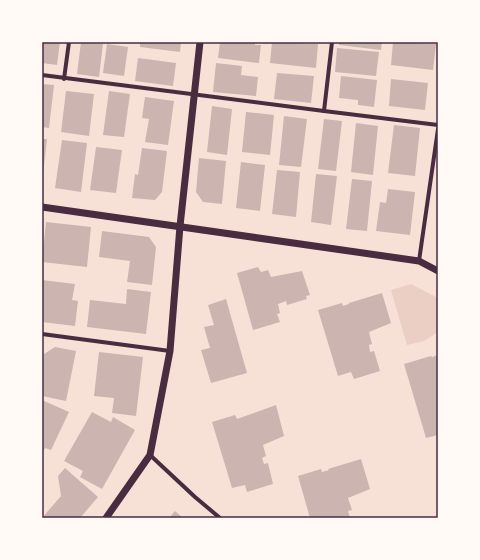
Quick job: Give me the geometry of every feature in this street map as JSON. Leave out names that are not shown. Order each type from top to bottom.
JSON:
[{"type":"street","points":[[64,79],[69,42]]},
{"type":"street","points":[[106,518],[150,455],[170,351],[180,226],[193,94],[200,42]]},
{"type":"street","points":[[324,111],[332,42]]},
{"type":"street","points":[[42,75],[64,79],[438,125]]},
{"type":"street","points":[[420,261],[438,129]]},
{"type":"street","points":[[42,207],[420,261],[438,271]]},
{"type":"street","points":[[42,334],[170,351]]},
{"type":"street","points":[[150,455],[220,518]]},
{"type":"shaded area","points":[[411,284],[438,298],[438,332],[424,341],[407,345],[391,290]]},
{"type":"building","points":[[42,42],[60,42],[57,65],[42,63]]},
{"type":"building","points":[[81,42],[103,44],[99,77],[77,74]]},
{"type":"building","points":[[140,42],[181,42],[180,52],[140,47]]},
{"type":"building","points":[[220,42],[255,42],[255,45],[261,45],[259,63],[218,58]]},
{"type":"building","points":[[272,42],[318,44],[316,68],[270,63]]},
{"type":"building","points":[[339,42],[382,42],[381,50],[339,45]]},
{"type":"building","points":[[393,42],[436,44],[433,70],[391,65]]},
{"type":"building","points":[[107,44],[128,47],[124,76],[103,73]]},
{"type":"building","points":[[337,48],[379,52],[376,76],[335,72]]},
{"type":"building","points":[[138,58],[176,63],[173,86],[135,81]]},
{"type":"building","points":[[216,63],[242,66],[241,75],[258,77],[256,96],[213,92]]},
{"type":"building","points":[[277,73],[314,76],[311,103],[274,99]]},
{"type":"building","points":[[341,76],[377,80],[374,107],[358,105],[358,100],[339,98]]},
{"type":"building","points":[[391,79],[428,83],[425,110],[389,106]]},
{"type":"building","points":[[42,84],[54,85],[49,128],[42,127]]},
{"type":"building","points":[[66,91],[94,94],[89,136],[61,132]]},
{"type":"building","points":[[109,91],[130,94],[124,137],[103,135]]},
{"type":"building","points":[[145,97],[174,101],[168,145],[145,142],[149,119],[142,118]]},
{"type":"building","points":[[212,106],[232,109],[227,155],[207,152]]},
{"type":"building","points":[[246,112],[274,115],[270,155],[242,152]]},
{"type":"building","points":[[284,116],[307,119],[301,167],[279,165]]},
{"type":"building","points":[[324,119],[342,121],[336,171],[318,169]]},
{"type":"building","points":[[356,123],[378,126],[373,175],[351,172]]},
{"type":"building","points":[[394,125],[420,128],[415,176],[388,173]]},
{"type":"building","points":[[42,139],[47,139],[43,174],[42,174]]},
{"type":"building","points":[[62,140],[87,143],[81,192],[55,188]]},
{"type":"building","points":[[96,147],[122,150],[116,193],[90,190]]},
{"type":"building","points":[[142,148],[167,151],[162,192],[155,200],[132,198],[135,174],[138,175]]},
{"type":"building","points":[[199,158],[226,161],[222,204],[203,202],[196,192]]},
{"type":"building","points":[[241,162],[265,165],[260,211],[236,208]]},
{"type":"building","points":[[277,170],[300,172],[296,217],[272,214]]},
{"type":"building","points":[[316,174],[337,176],[331,225],[311,222]]},
{"type":"building","points":[[352,179],[372,181],[367,231],[346,229]]},
{"type":"building","points":[[388,189],[415,192],[410,235],[376,231],[380,202],[386,203]]},
{"type":"building","points":[[46,222],[91,227],[87,267],[42,262]]},
{"type":"building","points":[[102,231],[149,237],[156,247],[152,285],[127,282],[130,261],[99,257]]},
{"type":"building","points":[[258,267],[261,272],[268,270],[271,277],[302,271],[310,295],[306,296],[307,299],[287,305],[286,301],[278,304],[280,313],[277,314],[280,322],[253,330],[237,273]]},
{"type":"building","points":[[42,280],[75,284],[72,300],[78,301],[75,326],[42,322]]},
{"type":"building","points":[[127,289],[151,292],[146,334],[87,327],[90,300],[126,304]]},
{"type":"building","points":[[382,293],[391,323],[369,332],[372,344],[369,345],[370,352],[374,351],[380,371],[354,379],[351,372],[338,376],[318,310],[342,303],[343,306]]},
{"type":"building","points":[[226,299],[247,373],[211,383],[201,350],[210,348],[204,327],[214,325],[208,305]]},
{"type":"building","points":[[55,347],[76,351],[66,401],[42,396],[42,367],[44,354]]},
{"type":"building","points":[[99,352],[143,357],[136,416],[112,413],[114,398],[94,396]]},
{"type":"building","points":[[438,355],[438,435],[426,438],[404,364]]},
{"type":"building","points":[[42,400],[69,412],[51,450],[45,448],[42,455]]},
{"type":"building","points":[[276,405],[284,436],[263,445],[266,456],[262,458],[264,464],[268,463],[273,484],[247,492],[245,485],[232,488],[212,422],[235,415],[237,419]]},
{"type":"building","points":[[92,412],[111,422],[113,417],[135,430],[102,489],[80,477],[83,471],[64,461]]},
{"type":"building","points":[[361,459],[370,489],[348,498],[352,510],[348,511],[350,518],[310,518],[298,476],[321,469],[322,472]]},
{"type":"building","points":[[65,468],[98,497],[80,518],[42,518],[61,496],[58,476]]},
{"type":"building","points":[[175,511],[183,518],[169,518]]}]
